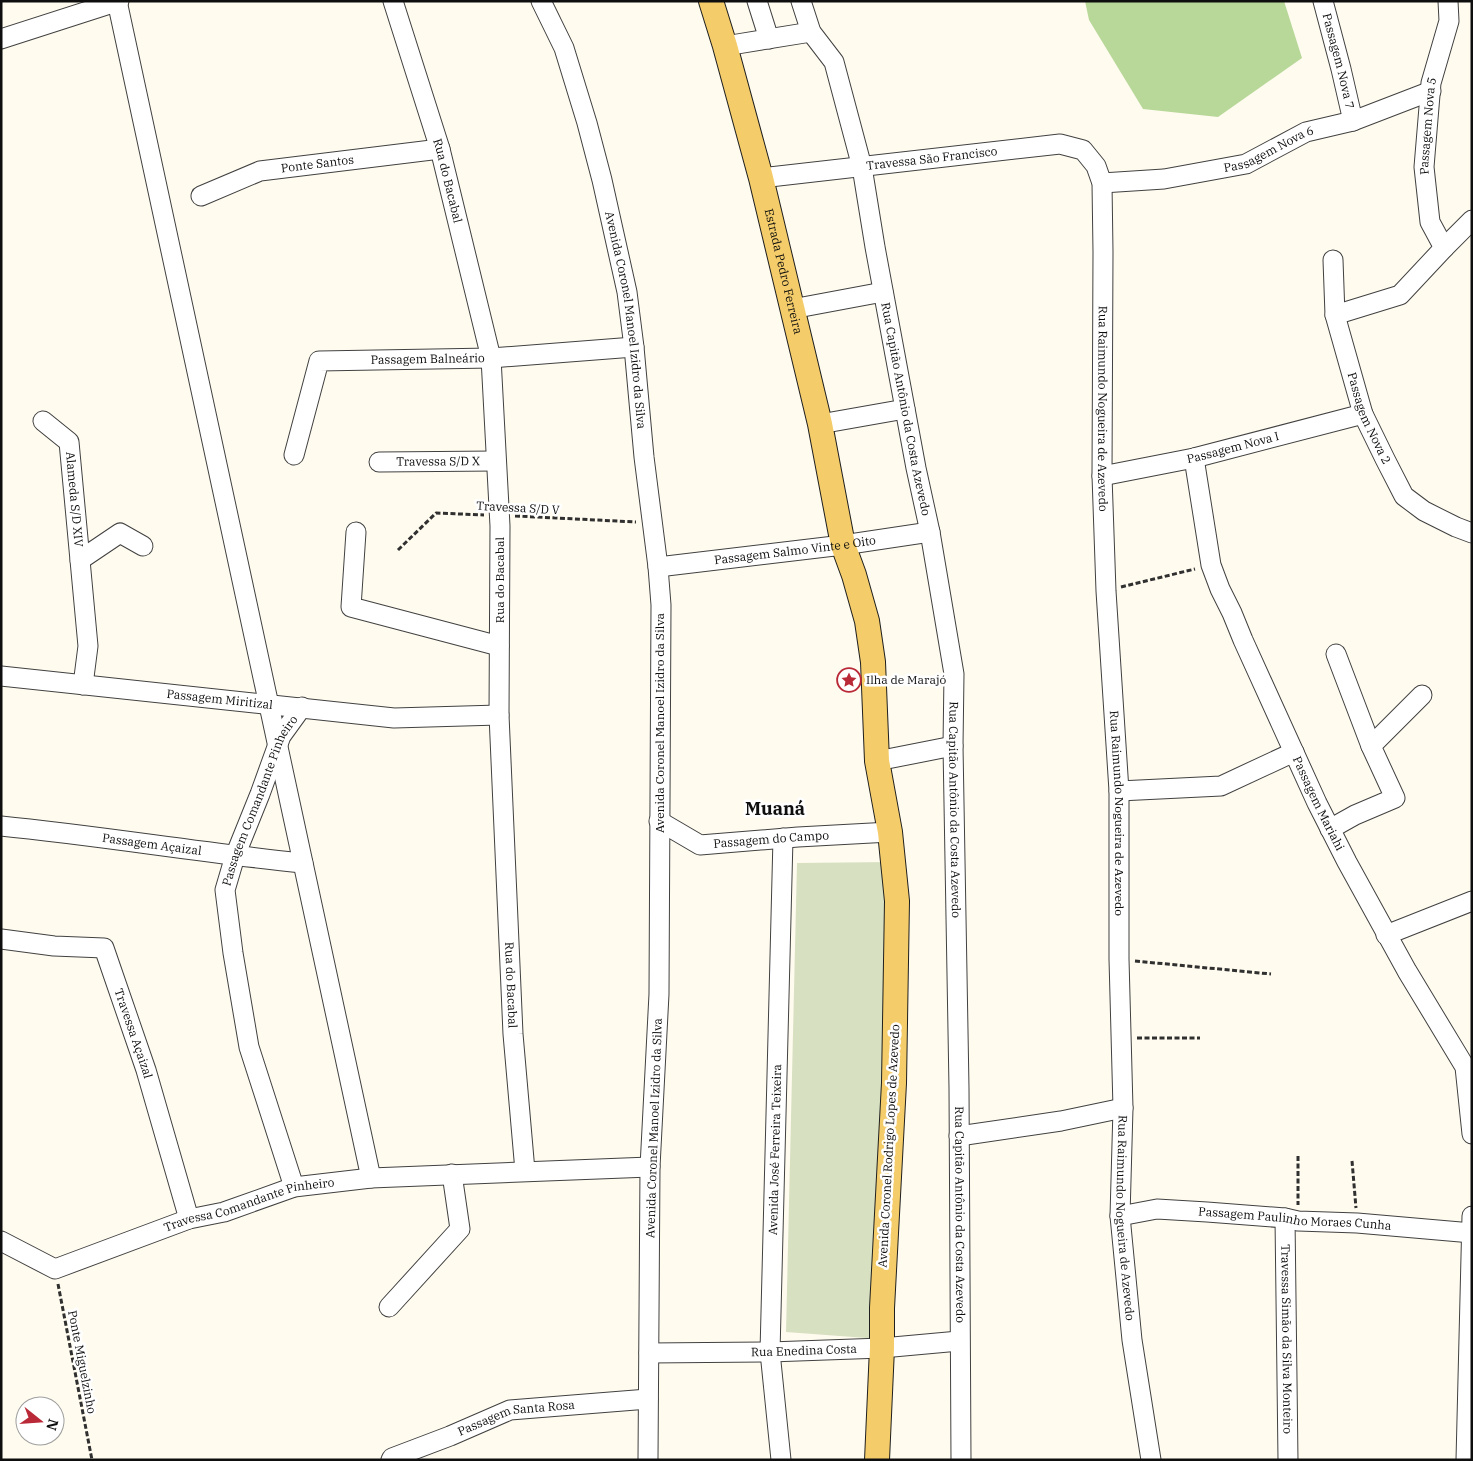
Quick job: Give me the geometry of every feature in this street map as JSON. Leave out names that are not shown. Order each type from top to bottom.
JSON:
[{"type":"main road","name":"Estrada Pedro Ferreira","points":[[711,1],[761,178],[820,424],[843,545],[867,621],[873,662],[878,761]]},
{"type":"main road","name":"Avenida Coronel Rodrigo Lopes de Azevedo","points":[[877,1460],[882,1308],[894,1083],[897,901],[890,832],[878,761]]},
{"type":"street","points":[[1,39],[117,1],[371,1178]]},
{"type":"street","name":"Rua do Bacabal","points":[[393,1],[440,149],[491,358],[499,516],[499,715],[514,1034],[525,1171]]},
{"type":"street","name":"Avenida Coronel Manoel Izidro da Silva","points":[[541,1],[564,48],[587,122],[627,292],[661,605],[659,994],[650,1167],[648,1460]]},
{"type":"street","points":[[757,1],[769,39]]},
{"type":"street","name":"Rua Capitão Antônio da Costa Azevedo","points":[[801,1],[811,32],[834,62],[862,167],[883,292],[930,532],[954,674],[953,746],[959,1136],[961,1460]]},
{"type":"street","name":"Passagem Nova 7","points":[[1322,1],[1341,68],[1353,121]]},
{"type":"street","name":"Passagem Nova 5","points":[[1444,248],[1430,222],[1424,168],[1431,84],[1449,21],[1448,1]]},
{"type":"street","points":[[725,46],[811,32]]},
{"type":"street","name":"Passagem Nova 6","points":[[1099,175],[1164,179],[1246,164],[1306,132],[1353,121],[1431,91]]},
{"type":"street","name":"Travessa São Francisco","points":[[761,178],[1060,144],[1083,150],[1099,175]]},
{"type":"street","name":"Ponte Santos","points":[[201,196],[260,171],[440,149]]},
{"type":"street","name":"Rua Raimundo Nogueira de Azevedo","points":[[1099,175],[1103,252],[1102,476],[1106,591],[1120,792],[1119,959],[1123,1108],[1120,1216],[1132,1340],[1151,1460]]},
{"type":"street","points":[[1335,314],[1400,295],[1472,220]]},
{"type":"street","name":"Passagem Nova 2","points":[[1333,260],[1335,314],[1363,414],[1404,496],[1424,511],[1456,527],[1472,532]]},
{"type":"street","points":[[792,309],[883,292]]},
{"type":"street","name":"Passagem Balneário","points":[[294,455],[319,361],[491,358],[634,347]]},
{"type":"street","points":[[820,424],[905,409]]},
{"type":"street","name":"Passagem Nova I","points":[[1102,476],[1194,458],[1363,414]]},
{"type":"street","name":"Alameda S/D XIV","points":[[43,421],[69,442],[88,646],[83,685]]},
{"type":"street","name":"Passagem Mariahi","points":[[1194,458],[1211,565],[1220,589],[1330,829],[1386,935],[1468,1065],[1472,1134]]},
{"type":"street","name":"Travessa S/D X","points":[[379,462],[496,461]]},
{"type":"street","points":[[356,532],[351,607],[499,646]]},
{"type":"street","name":"Passagem Salmo Vinte e Oito","points":[[658,567],[843,545],[930,532]]},
{"type":"street","name":"Alameda S/D XIV","points":[[80,560],[120,533],[143,546]]},
{"type":"street","points":[[1330,829],[1355,815],[1394,798],[1371,746],[1336,654]]},
{"type":"street","name":"Passagem Miritizal","points":[[1,676],[394,718],[499,715]]},
{"type":"street","points":[[1371,746],[1422,695]]},
{"type":"street","name":"Passagem Comandante Pinheiro","points":[[294,1187],[249,1047],[233,953],[225,890],[235,856],[260,794],[280,736],[302,707]]},
{"type":"street","points":[[878,761],[953,746]]},
{"type":"street","points":[[1120,792],[1222,786],[1294,752]]},
{"type":"street","name":"Passagem do Campo","points":[[659,821],[700,846],[783,838],[890,832]]},
{"type":"street","name":"Passagem Açaizal","points":[[1,826],[303,863]]},
{"type":"street","name":"Avenida José Ferreira Teixeira","points":[[782,1460],[770,1352],[783,838]]},
{"type":"street","points":[[1386,935],[1472,901]]},
{"type":"street","name":"Travessa Açaizal","points":[[1,939],[54,946],[104,948],[146,1070],[189,1219]]},
{"type":"street","points":[[959,1136],[1061,1121],[1123,1108]]},
{"type":"street","name":"Travessa Comandante Pinheiro","points":[[55,1268],[189,1219],[224,1212],[294,1187],[371,1178],[650,1167]]},
{"type":"street","points":[[389,1307],[460,1228],[452,1174]]},
{"type":"street","name":"Passagem Paulinho Moraes Cunha","points":[[1120,1216],[1157,1209],[1358,1224],[1472,1227]]},
{"type":"street","name":"Travessa Simão da Silva Monteiro","points":[[1288,1460],[1292,1219]]},
{"type":"street","points":[[1466,1460],[1472,1227]]},
{"type":"street","points":[[1,1241],[55,1268]]},
{"type":"street","name":"Rua Enedina Costa","points":[[649,1354],[882,1348],[959,1341]]},
{"type":"street","name":"Passagem Santa Rosa","points":[[392,1460],[392,1458],[510,1410],[648,1400]]},
{"type":"path","name":"Travessa S/D V","points":[[398,550],[436,513],[652,523]]},
{"type":"path","points":[[1106,591],[1211,565]]},
{"type":"path","points":[[1119,959],[1271,974]]},
{"type":"path","points":[[1121,1038],[1200,1038]]},
{"type":"path","points":[[1292,1219],[1298,1156]]},
{"type":"path","points":[[1352,1161],[1358,1224]]},
{"type":"path","name":"Ponte Miguelzinho","points":[[55,1268],[92,1460]]},
{"type":"green space","points":[[1085,1],[1284,1],[1302,58],[1218,117],[1143,109],[1089,20]]},
{"type":"green space","points":[[891,862],[880,1339],[786,1332],[797,863]]},
{"type":"place","name":"Ilha de Marajó","points":[[849,680]]},
{"type":"district","name":"Muaná","points":[[775,809]]}]
